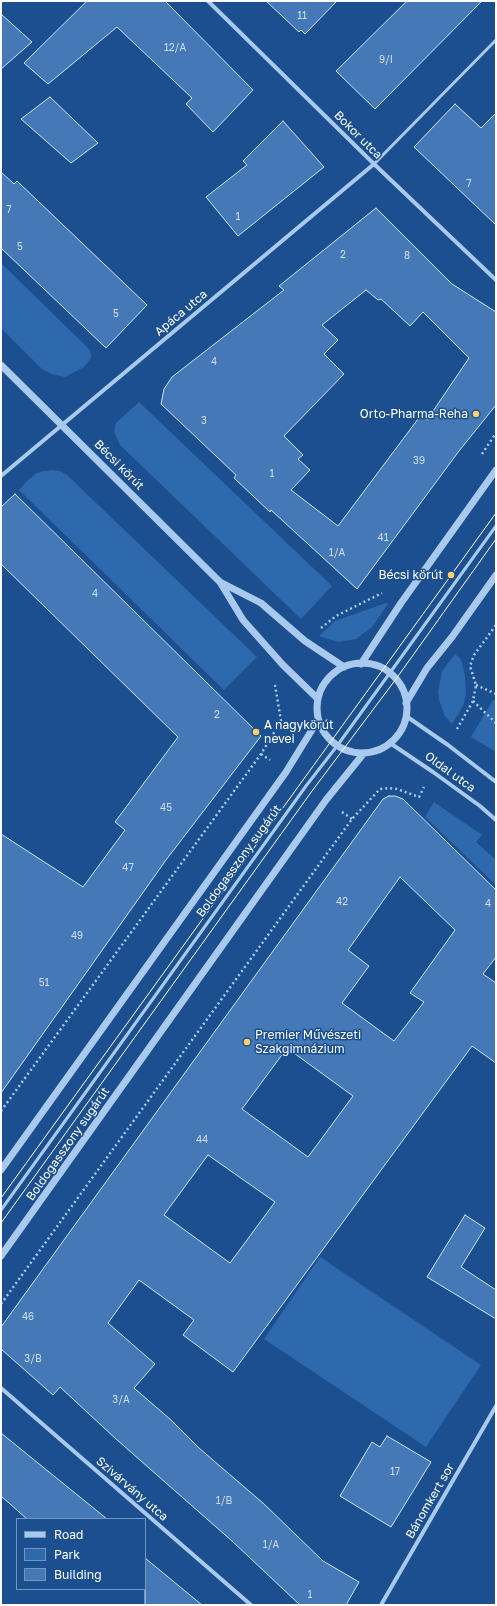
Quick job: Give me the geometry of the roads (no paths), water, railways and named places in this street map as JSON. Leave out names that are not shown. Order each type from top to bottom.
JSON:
[{"type":"street","name":"Bokor utca","points":[[208,1],[374,164],[496,280]]},
{"type":"street","name":"Apáca utca","points":[[1,476],[374,164]]},
{"type":"street","name":"Bécsi körút","points":[[1,365],[220,582],[243,620],[283,665],[318,699]]},
{"type":"street","points":[[361,664],[401,602],[496,470]]},
{"type":"street","points":[[406,703],[427,668],[452,637],[496,575]]},
{"type":"street","name":"Bécsi körút","points":[[220,582],[261,603],[305,641],[344,667]]},
{"type":"street","points":[[361,664],[372,665],[390,673],[401,686],[406,703],[406,716],[398,735],[390,743],[373,752],[364,753],[353,752],[337,746],[327,736],[318,720],[317,709],[318,699],[323,685],[332,675],[344,667],[361,664]]},
{"type":"street","name":"Oldal utca","points":[[406,716],[448,745],[496,782]]},
{"type":"street","name":"Boldogasszony sugárút","points":[[1,1170],[286,772],[318,720]]},
{"type":"street","name":"Oldal utca","points":[[390,743],[480,806],[496,820]]},
{"type":"street","name":"Boldogasszony sugárút","points":[[1,1256],[326,800],[364,753]]},
{"type":"street","name":"Szivárvány utca","points":[[1,1388],[251,1605]]},
{"type":"street","name":"Bánomkert sor","points":[[381,1605],[496,1406]]},
{"type":"lane","points":[[374,164],[496,40]]},
{"type":"lane","name":"Boldogasszony sugárút","points":[[1,1210],[306,786],[337,746],[496,526]]},
{"type":"tram line","points":[[1,1198],[496,513]]},
{"type":"tram line","points":[[1,1223],[312,791],[396,679],[496,539]]},
{"type":"place","name":"Orto-Pharma-Reha","points":[[476,414]]},
{"type":"place","name":"Bécsi körút","points":[[451,575]]},
{"type":"place","name":"A nagykörút nevei","points":[[256,732]]},
{"type":"place","name":"Premier Művészeti Szakgimnázium","points":[[247,1042]]}]
